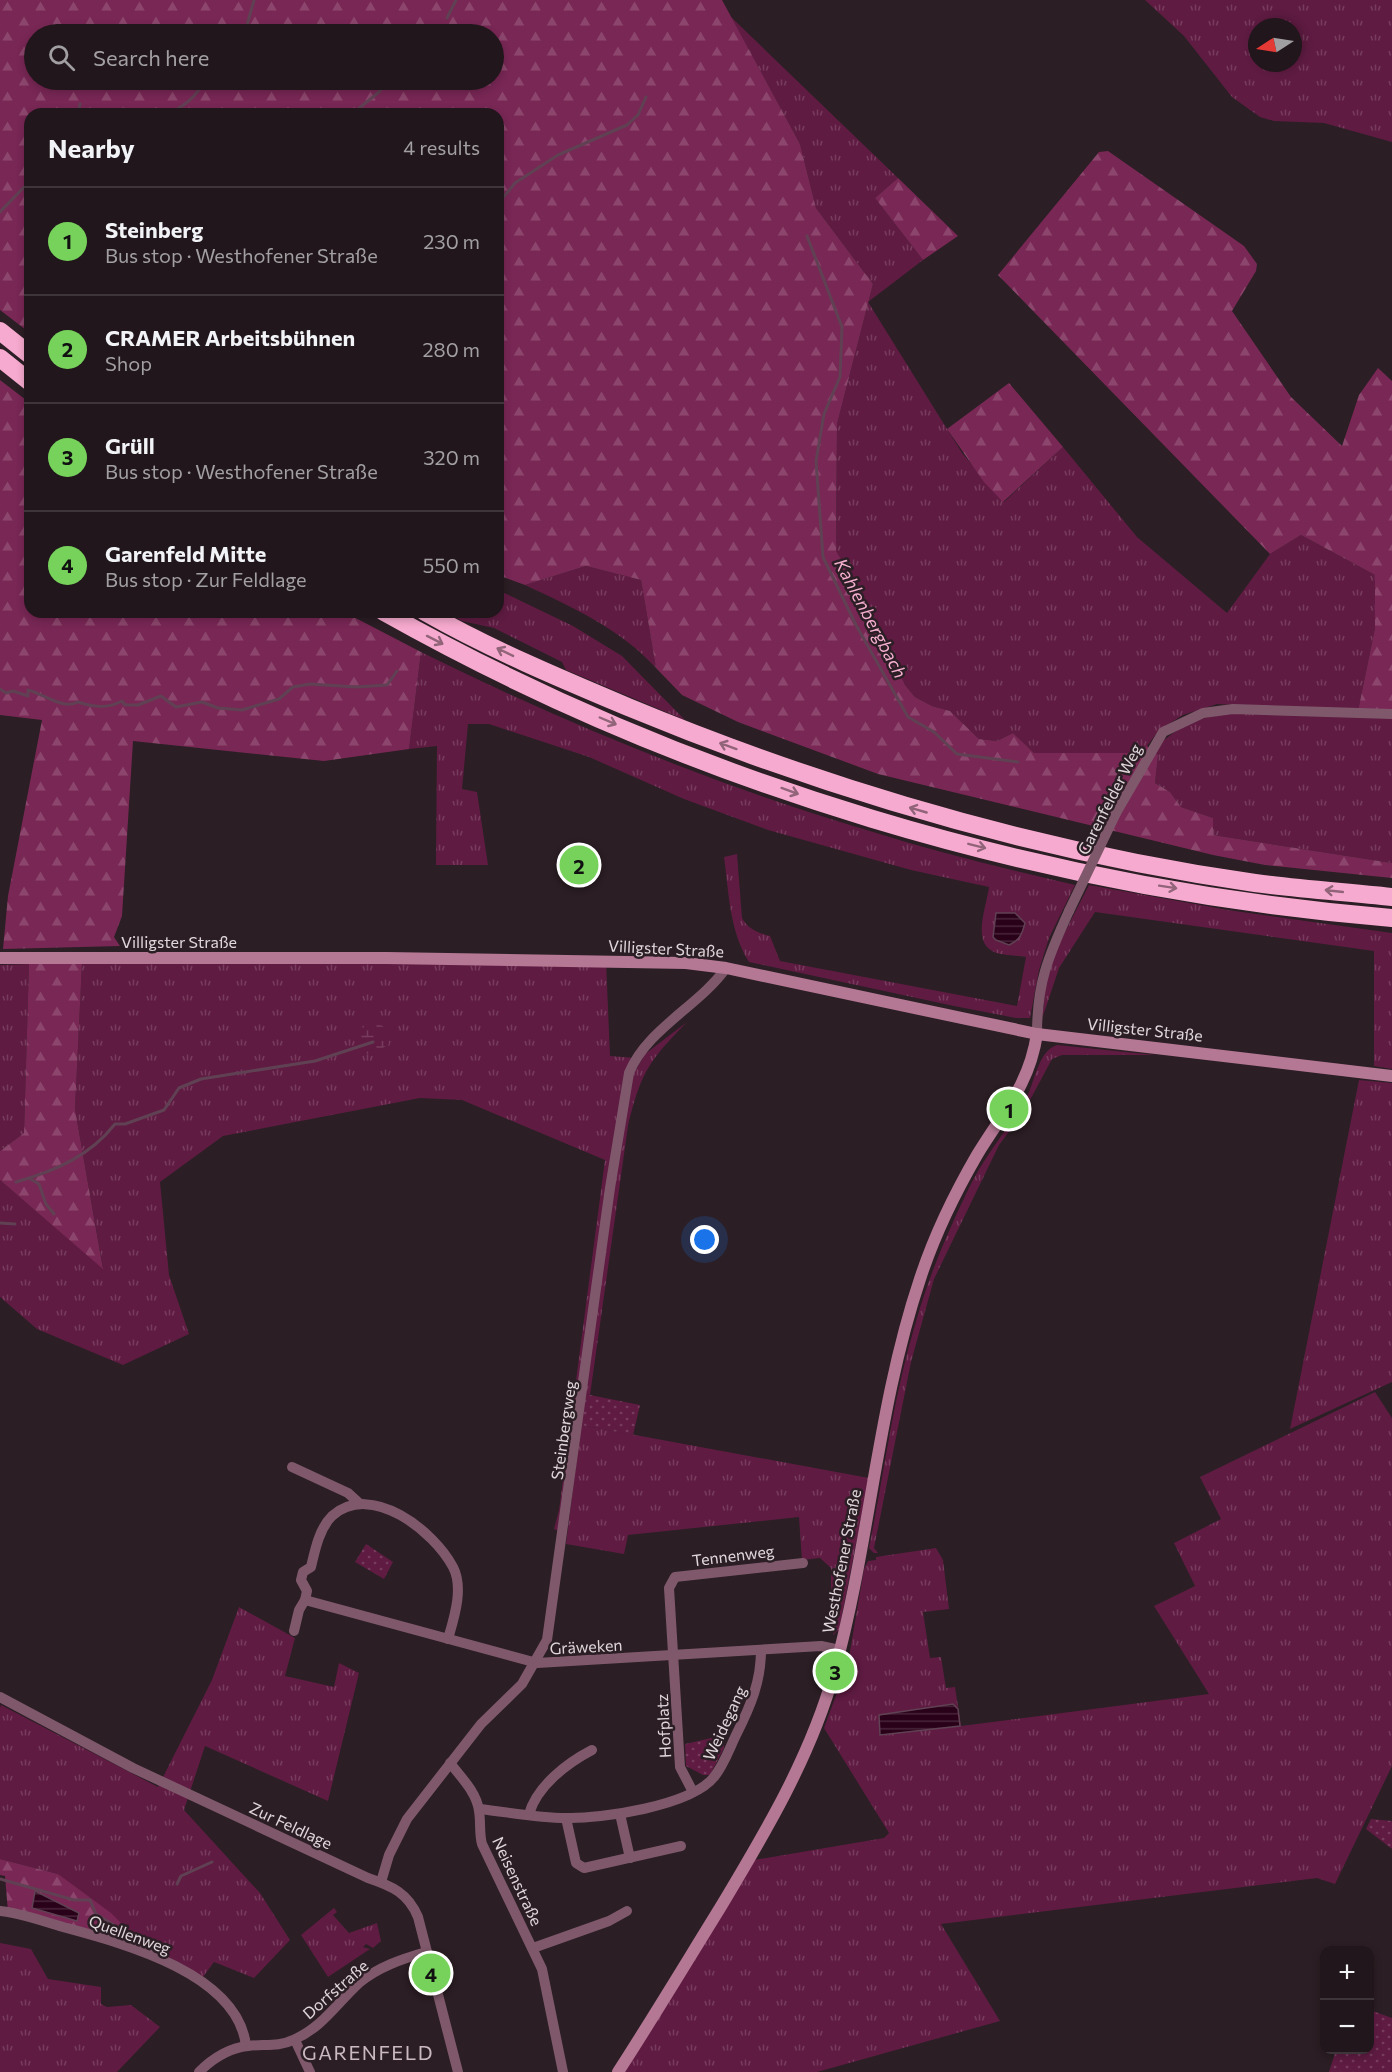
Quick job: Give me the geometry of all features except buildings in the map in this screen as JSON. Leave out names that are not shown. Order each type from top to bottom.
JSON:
[{"type":"highway","points":[[0,331],[24,350]]},
{"type":"highway","points":[[0,358],[24,376]]},
{"type":"highway","points":[[394,618],[433,640],[554,699],[668,746],[806,797],[901,826],[1100,876],[1226,897],[1392,918]]},
{"type":"highway","points":[[437,618],[578,686],[693,734],[855,792],[950,818],[1134,861],[1255,883],[1392,897]]},
{"type":"main road","name":"Villigster Straße","points":[[0,958],[542,960],[686,963],[726,968],[1037,1034],[1392,1076]]},
{"type":"main road","name":"Westhofener Straße","points":[[618,2072],[684,1967],[785,1795],[812,1735],[840,1650],[895,1368],[921,1276],[964,1178],[1020,1091],[1034,1053],[1037,1034]]},
{"type":"street","name":"Garenfelder Weg","points":[[1037,1034],[1037,1004],[1045,965],[1116,813],[1163,732],[1203,713],[1233,709],[1392,714]]},
{"type":"street","name":"Steinbergweg","points":[[381,1882],[389,1855],[407,1819],[480,1724],[522,1684],[537,1663],[547,1640],[610,1188],[629,1073],[635,1058],[647,1044],[713,986],[726,968]]},
{"type":"street","points":[[292,1467],[348,1493],[360,1504],[389,1509],[409,1520],[429,1536],[453,1568],[457,1587],[456,1606],[448,1639]]},
{"type":"street","points":[[294,1630],[299,1610],[308,1590],[301,1580],[303,1572],[311,1567],[318,1539],[332,1516],[360,1504]]},
{"type":"street","name":"Tennenweg","points":[[674,1655],[669,1588],[675,1577],[737,1568],[803,1563]]},
{"type":"street","name":"Gräweken","points":[[305,1600],[537,1663],[821,1646],[840,1650]]},
{"type":"street","name":"Weidegang","points":[[479,1809],[566,1818],[620,1814],[675,1800],[693,1792],[713,1779],[747,1713],[759,1683],[761,1650]]},
{"type":"street","name":"Hofplatz","points":[[674,1655],[681,1767],[693,1792]]},
{"type":"street","name":"Zur Feldlage","points":[[0,1697],[152,1777],[397,1889],[410,1902],[418,1917],[458,2072]]},
{"type":"street","points":[[529,1814],[538,1792],[577,1758],[592,1750]]},
{"type":"street","name":"Neisenstraße","points":[[450,1763],[469,1788],[479,1809],[479,1832],[482,1844],[542,1970],[563,2072]]},
{"type":"street","points":[[620,1814],[630,1858]]},
{"type":"street","points":[[566,1818],[579,1866],[584,1868],[681,1846]]},
{"type":"street","name":"Quellenweg","points":[[0,1911],[90,1934],[164,1960],[215,1991],[239,2019],[246,2046]]},
{"type":"street","name":"Neisenstraße","points":[[533,1948],[609,1921],[627,1911]]},
{"type":"street","name":"Dorfstraße","points":[[200,2072],[217,2058],[246,2046],[283,2044],[295,2040],[320,2024],[358,1985],[377,1971],[426,1952]]},
{"type":"street","points":[[295,2040],[310,2072]]},
{"type":"green space","points":[[0,0],[722,0],[800,144],[816,208],[873,284],[837,424],[836,551],[871,610],[905,685],[915,697],[932,706],[950,711],[979,739],[997,741],[1013,733],[1034,753],[1127,753],[1147,746],[1158,755],[1155,783],[1170,792],[1181,807],[1213,818],[1213,835],[1392,863],[1392,878],[1265,865],[1213,855],[878,774],[738,722],[682,695],[656,668],[641,580],[586,566],[525,585],[504,577],[504,108],[24,108],[24,328],[0,310]]},
{"type":"green space","points":[[1145,0],[1392,0],[1392,142],[1324,123],[1274,121],[1260,117],[1232,97],[1184,36]]},
{"type":"green space","points":[[731,17],[898,178],[875,198],[923,260],[868,302],[873,284],[816,208],[800,144]]},
{"type":"green space","points":[[1108,151],[1244,246],[1257,264],[1256,271],[1232,311],[1291,397],[1342,446],[1359,395],[1378,368],[1392,381],[1392,710],[1358,711],[1375,628],[1375,575],[1301,535],[1270,554],[998,275],[1099,152]]},
{"type":"green space","points":[[898,178],[958,236],[923,260],[875,198]]},
{"type":"green space","points":[[868,302],[962,453],[1004,502],[1063,447],[1137,537],[1227,613],[1270,554],[1301,535],[1375,575],[1375,628],[1358,711],[1217,704],[1183,715],[1159,730],[1147,746],[1128,753],[1034,753],[1013,733],[997,741],[979,739],[950,711],[932,706],[915,697],[905,685],[871,610],[836,552],[837,424]]},
{"type":"green space","points":[[0,380],[24,398],[24,618],[356,618],[421,652],[409,749],[324,761],[133,741],[122,916],[114,937],[120,946],[3,949],[8,896],[42,720],[0,715]]},
{"type":"green space","points":[[1009,383],[1063,447],[1003,502],[984,482],[947,429]]},
{"type":"green space","points":[[586,566],[641,580],[656,668],[612,630],[525,585]]},
{"type":"green space","points":[[504,593],[573,626],[622,656],[685,720],[566,670],[562,662],[494,628],[457,618],[504,618]]},
{"type":"green space","points":[[421,652],[531,704],[643,752],[757,795],[923,847],[1075,885],[1049,938],[1039,970],[1030,1018],[1016,1018],[954,1006],[749,962],[737,937],[724,857],[737,854],[742,918],[754,930],[770,936],[780,961],[1017,1006],[1026,957],[1000,954],[986,946],[983,939],[982,922],[989,887],[911,870],[768,830],[684,799],[589,757],[489,724],[468,724],[462,789],[477,792],[488,865],[436,865],[437,746],[409,749]]},
{"type":"green space","points":[[1242,713],[1392,718],[1392,863],[1213,835],[1213,818],[1181,807],[1170,792],[1155,783],[1158,755],[1153,751],[1163,741],[1183,727],[1204,718]]},
{"type":"green space","points":[[1089,885],[1228,910],[1392,933],[1392,1069],[1374,1066],[1374,951],[1095,912],[1059,968],[1042,1019],[1048,965]]},
{"type":"green space","points":[[542,960],[606,961],[610,1056],[635,1058],[561,1532],[554,1529],[559,1510],[605,1160],[462,1100],[420,1098],[223,1136],[160,1182],[169,1275],[189,1334],[123,1365],[37,1329],[0,1297],[0,1180],[103,1268],[75,1109],[82,963],[396,964]]},
{"type":"green space","points":[[82,963],[75,1109],[103,1269],[0,1180],[0,1151],[24,1133],[29,964]]},
{"type":"green space","points":[[29,964],[24,1133],[0,1151],[0,965]]},
{"type":"green space","points":[[370,1022],[383,1026],[389,1044],[375,1053],[364,1054],[357,1033]]},
{"type":"green space","points":[[687,1022],[655,1058],[637,1092],[628,1126],[590,1395],[585,1394],[611,1203],[633,1075],[645,1054]]},
{"type":"green space","points":[[1057,1045],[1155,1055],[1062,1055],[1052,1059],[1023,1113],[999,1145],[934,1279],[911,1362],[874,1548],[878,1553],[874,1553],[869,1548],[895,1408],[907,1353],[932,1273],[974,1178],[1024,1102],[1045,1054]]},
{"type":"green space","points":[[1359,1080],[1392,1083],[1392,1382],[1290,1429]]},
{"type":"green space","points":[[1375,1392],[1392,1418],[1392,1766],[1335,1884],[1317,1878],[941,1924],[1000,2021],[817,2072],[618,2072],[748,1861],[884,1838],[889,1833],[824,1728],[848,1663],[864,1569],[868,1561],[876,1560],[876,1557],[936,1548],[943,1560],[949,1609],[923,1612],[930,1658],[941,1657],[946,1688],[955,1687],[961,1726],[1209,1694],[1154,1606],[1195,1586],[1174,1543],[1221,1519],[1200,1477]]},
{"type":"green space","points":[[585,1394],[640,1405],[633,1435],[581,1425]]},
{"type":"green space","points":[[581,1425],[869,1478],[839,1630],[833,1635],[837,1606],[831,1605],[831,1568],[820,1558],[802,1560],[799,1517],[628,1535],[624,1554],[566,1544]]},
{"type":"green space","points":[[366,1544],[393,1562],[384,1579],[355,1562]]},
{"type":"green space","points":[[239,1607],[295,1638],[285,1676],[334,1687],[339,1663],[359,1673],[328,1801],[205,1746],[184,1810],[260,1893],[290,1940],[254,1978],[214,1962],[200,1981],[153,1955],[58,1874],[0,1859],[0,1708],[1,1705],[158,1787],[212,1680]]},
{"type":"green space","points":[[716,1737],[724,1741],[724,1748],[710,1775],[703,1775],[686,1766],[685,1744]]},
{"type":"green space","points":[[1371,1819],[1392,1821],[1392,1849],[1366,1829]]},
{"type":"green space","points":[[0,1859],[58,1874],[111,1913],[153,1955],[8,1912],[5,1876],[0,1875]]},
{"type":"green space","points":[[334,1908],[337,1912],[333,1915],[349,1933],[377,1923],[381,1941],[373,1948],[366,1944],[363,1947],[370,1949],[328,1977],[301,1935]]},
{"type":"green space","points":[[0,1943],[31,1949],[48,1979],[101,1987],[101,2004],[107,2007],[131,2005],[160,2027],[117,2072],[0,2072]]},
{"type":"green space","points":[[1374,2011],[1392,2018],[1392,2072],[1329,2072],[1335,2054],[1374,2054]]},
{"type":"shaded area","points":[[996,913],[1015,913],[1025,923],[1020,936],[1009,945],[993,937]]},
{"type":"shaded area","points":[[953,1704],[958,1709],[960,1726],[880,1735],[879,1715]]},
{"type":"shaded area","points":[[35,1891],[79,1913],[77,1921],[32,1908]]},
{"type":"waterway","points":[[247,24],[254,0]]},
{"type":"waterway","points":[[447,18],[456,0]]},
{"type":"waterway","points":[[178,108],[189,101],[199,90]]},
{"type":"waterway","points":[[359,108],[380,90]]},
{"type":"waterway","points":[[504,197],[515,183],[558,155],[627,125],[638,115],[646,97]]},
{"type":"waterway","points":[[79,108],[80,104]]},
{"type":"waterway","points":[[0,212],[24,187]]},
{"type":"waterway","name":"Kahlenbergbach","points":[[807,236],[842,327],[840,377],[824,414],[816,461],[823,557],[856,625],[908,717],[934,732],[957,754],[1018,762]]},
{"type":"waterway","points":[[0,689],[6,693],[13,691],[28,696],[28,690],[66,704],[78,702],[105,706],[122,701],[125,705],[138,705],[161,696],[176,707],[202,702],[218,708],[242,710],[279,699],[293,687],[310,684],[356,687],[387,685],[397,671]]},
{"type":"waterway","points":[[16,1182],[44,1173],[83,1154],[115,1124],[125,1124],[164,1110],[179,1088],[201,1079],[315,1061],[373,1042]]},
{"type":"waterway","points":[[29,1178],[39,1184],[46,1204],[54,1214]]},
{"type":"waterway","points":[[0,1223],[15,1224]]},
{"type":"waterway","points":[[177,1884],[181,1876],[212,1862]]},
{"type":"waterway","points":[[0,1879],[74,1900],[90,1900],[96,1914],[161,1954]]},
{"type":"place","name":"CRAMER Arbeitsbühnen","points":[[579,865]]},
{"type":"place","name":"Steinberg","points":[[1009,1109]]},
{"type":"place","name":"Grüll","points":[[835,1671]]},
{"type":"place","name":"Garenfeld Mitte","points":[[431,1973]]},
{"type":"district","name":"GARENFELD","points":[[368,2052]]}]
